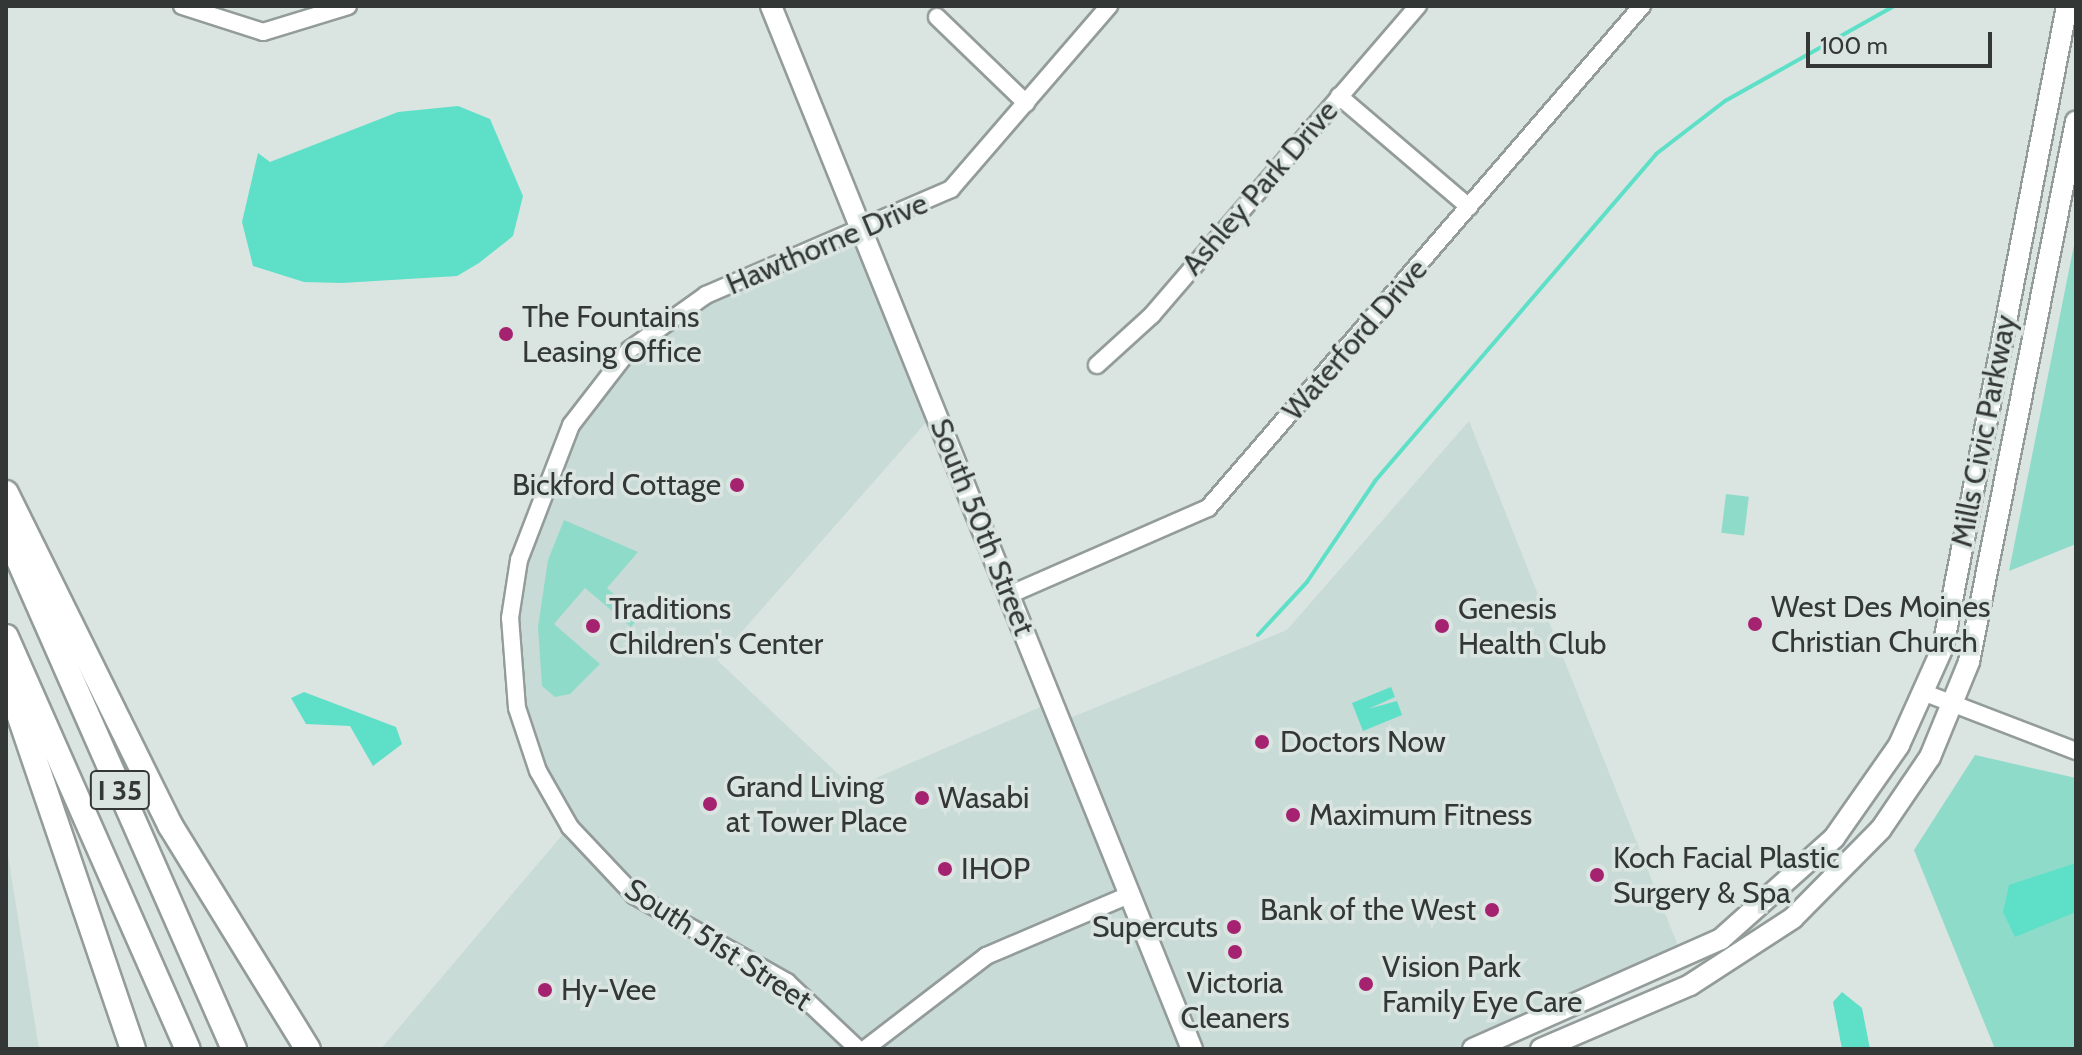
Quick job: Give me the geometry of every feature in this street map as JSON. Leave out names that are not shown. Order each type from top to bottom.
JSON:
[{"type":"highway","points":[[6,493],[170,825],[308,1049]]},
{"type":"highway","name":"I 35","points":[[6,531],[234,1049]]},
{"type":"highway","name":"I 35","points":[[6,637],[188,1049]]},
{"type":"highway","points":[[6,676],[133,1049]]},
{"type":"main road","name":"South 50th Street","points":[[771,6],[1192,1049]]},
{"type":"main road","name":"Mills Civic Parkway","points":[[1473,1049],[1684,961],[1743,922],[1856,811],[1925,693],[1943,647],[2067,6]]},
{"type":"main road","name":"Mills Civic Parkway","points":[[1541,1049],[1690,985],[1793,918],[1881,829],[1955,704],[2076,121]]},
{"type":"street","points":[[182,6],[263,32],[348,6]]},
{"type":"street","name":"Hawthorne Drive","points":[[546,477],[592,392],[653,330],[706,295],[862,231],[951,189],[1109,6]]},
{"type":"street","name":"Ashley Park Drive","points":[[1097,365],[1152,315],[1418,6]]},
{"type":"street","name":"Waterford Drive","points":[[1009,595],[1208,508],[1642,6]]},
{"type":"street","points":[[937,17],[1026,103]]},
{"type":"street","points":[[1339,96],[1469,207]]},
{"type":"street","name":"South 51st Street","points":[[546,477],[513,589],[510,658],[525,735],[553,801],[589,852],[635,896],[787,982],[858,1049]]},
{"type":"street","points":[[1925,693],[2076,751]]},
{"type":"street","points":[[865,1049],[986,956],[1129,895]]},
{"type":"shaded area","points":[[458,106],[490,119],[523,196],[513,236],[479,263],[457,276],[342,283],[304,282],[253,266],[242,222],[258,153],[270,162],[398,112]]},
{"type":"shaded area","points":[[862,231],[935,412],[717,660],[853,788],[1052,702],[1060,722],[1287,630],[1469,421],[1684,961],[1473,1049],[381,1049],[569,827],[525,735],[513,589],[592,392],[678,311]]},
{"type":"shaded area","points":[[2076,235],[2076,544],[2009,571]]},
{"type":"shaded area","points":[[1726,494],[1749,497],[1744,536],[1721,533]]},
{"type":"shaded area","points":[[564,520],[638,552],[607,588],[639,617],[631,627],[585,588],[554,624],[600,664],[570,694],[555,697],[542,686],[538,627],[548,560]]},
{"type":"shaded area","points":[[1391,687],[1395,697],[1368,709],[1397,701],[1402,715],[1363,731],[1352,703]]},
{"type":"shaded area","points":[[304,692],[396,727],[402,744],[373,766],[350,726],[306,724],[291,698]]},
{"type":"shaded area","points":[[1975,755],[2076,778],[2076,1049],[1995,1049],[1914,850]]},
{"type":"shaded area","points":[[6,843],[39,1049],[6,1049]]},
{"type":"shaded area","points":[[2076,863],[2076,912],[2015,937],[2003,912],[2009,885]]},
{"type":"shaded area","points":[[1842,992],[1862,1008],[1870,1049],[1842,1049],[1833,1002]]},
{"type":"waterway","points":[[1258,635],[1307,582],[1375,481],[1656,154],[1725,101],[1894,6]]},
{"type":"place","name":"The Fountains Leasing Office","points":[[506,334]]},
{"type":"place","name":"Bickford Cottage","points":[[737,485]]},
{"type":"place","name":"West Des Moines Christian Church","points":[[1755,624]]},
{"type":"place","name":"Traditions Children's Center","points":[[593,626]]},
{"type":"place","name":"Genesis Health Club","points":[[1442,626]]},
{"type":"place","name":"Doctors Now","points":[[1262,742]]},
{"type":"place","name":"Wasabi","points":[[922,798]]},
{"type":"place","name":"Grand Living at Tower Place","points":[[710,804]]},
{"type":"place","name":"Maximum Fitness","points":[[1293,815]]},
{"type":"place","name":"IHOP","points":[[945,869]]},
{"type":"place","name":"Koch Facial Plastic Surgery & Spa","points":[[1597,875]]},
{"type":"place","name":"Bank of the West","points":[[1492,910]]},
{"type":"place","name":"Supercuts","points":[[1234,927]]},
{"type":"place","name":"Victoria Cleaners","points":[[1235,952]]},
{"type":"place","name":"Vision Park Family Eye Care","points":[[1366,984]]},
{"type":"place","name":"Hy-Vee","points":[[545,990]]}]
